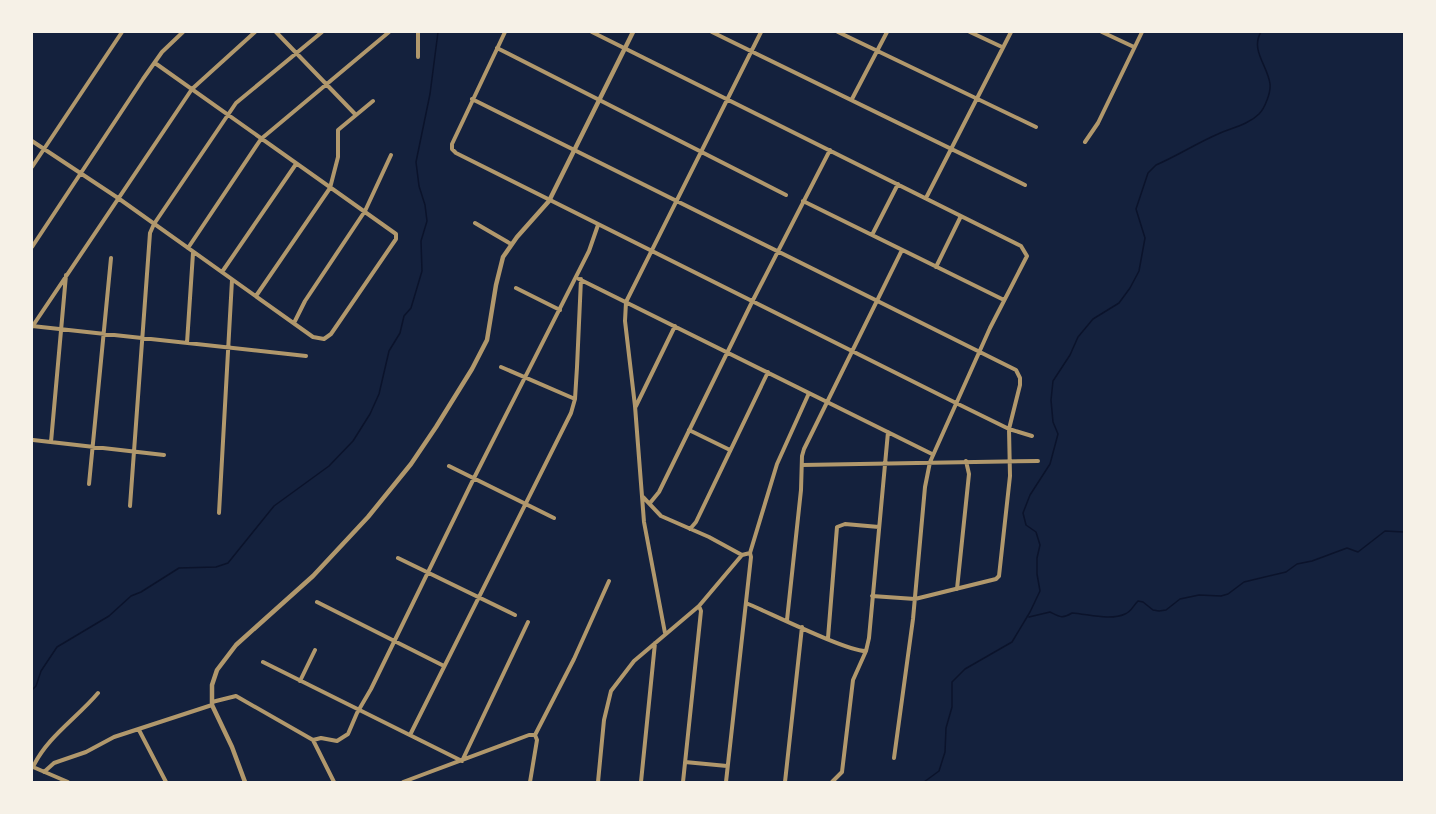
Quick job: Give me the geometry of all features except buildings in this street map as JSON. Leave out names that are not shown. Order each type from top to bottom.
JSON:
[{"type":"street","points":[[32,167],[122,32]]},
{"type":"street","points":[[32,247],[155,63],[173,40],[183,32]]},
{"type":"street","points":[[255,32],[192,89],[32,326],[306,356]]},
{"type":"street","points":[[276,32],[355,114]]},
{"type":"street","points":[[130,507],[150,233],[236,103],[322,32]]},
{"type":"street","points":[[188,248],[261,139],[389,32]]},
{"type":"street","points":[[418,32],[418,57]]},
{"type":"street","points":[[505,32],[452,144],[452,149],[456,153],[956,403],[1009,429],[1032,436]]},
{"type":"street","points":[[592,32],[1021,246],[1027,256],[932,454],[925,487],[915,599],[894,758]]},
{"type":"street","points":[[245,783],[212,703],[211,692],[214,677],[230,651],[313,576],[348,539],[396,483],[436,427],[487,340],[504,257],[511,244],[549,201],[633,32]]},
{"type":"street","points":[[712,32],[1025,186]]},
{"type":"street","points":[[665,633],[644,522],[635,406],[625,321],[626,302],[761,32]]},
{"type":"street","points":[[838,32],[1036,126]]},
{"type":"street","points":[[852,99],[886,32]]},
{"type":"street","points":[[970,32],[1002,47]]},
{"type":"street","points":[[926,198],[1011,32]]},
{"type":"street","points":[[1102,32],[1134,47]]},
{"type":"street","points":[[1085,142],[1098,123],[1142,32]]},
{"type":"street","points":[[497,48],[786,195]]},
{"type":"street","points":[[32,141],[117,198],[313,337],[324,339],[331,334],[396,239],[396,234],[155,63]]},
{"type":"street","points":[[472,99],[1016,370],[1019,374],[1019,392],[1009,429],[1011,460],[1001,572],[996,579],[915,599],[872,596]]},
{"type":"street","points":[[256,297],[334,180],[338,157],[338,130],[374,101]]},
{"type":"street","points":[[650,503],[659,492],[830,150]]},
{"type":"street","points":[[294,323],[305,301],[365,211],[391,155]]},
{"type":"street","points":[[222,272],[296,164]]},
{"type":"street","points":[[872,235],[898,184]]},
{"type":"street","points":[[803,201],[1004,300]]},
{"type":"street","points":[[936,267],[961,216]]},
{"type":"street","points":[[475,223],[511,244]]},
{"type":"street","points":[[313,740],[321,738],[341,740],[347,735],[474,478],[578,278],[598,225]]},
{"type":"street","points":[[787,620],[804,449],[902,250]]},
{"type":"street","points":[[187,343],[193,252]]},
{"type":"street","points":[[89,484],[111,258]]},
{"type":"street","points":[[51,442],[66,275]]},
{"type":"street","points":[[578,278],[932,454]]},
{"type":"street","points":[[410,735],[571,412],[575,399],[577,367],[578,278]]},
{"type":"street","points":[[219,513],[232,280]]},
{"type":"street","points":[[516,288],[560,310]]},
{"type":"street","points":[[635,406],[675,326]]},
{"type":"street","points":[[501,367],[575,399]]},
{"type":"street","points":[[690,529],[696,522],[768,372]]},
{"type":"street","points":[[726,783],[750,554],[777,464],[809,393]]},
{"type":"street","points":[[689,430],[730,450]]},
{"type":"street","points":[[832,783],[842,772],[853,680],[866,651],[888,432]]},
{"type":"street","points":[[33,440],[164,455]]},
{"type":"street","points":[[957,589],[969,474],[966,461]]},
{"type":"street","points":[[802,465],[1038,461]]},
{"type":"street","points":[[450,466],[554,518]]},
{"type":"street","points":[[643,496],[661,516],[709,537],[742,555],[750,554]]},
{"type":"street","points":[[828,638],[837,527],[845,524],[879,526]]},
{"type":"street","points":[[598,783],[604,720],[611,691],[634,661],[699,606],[742,555]]},
{"type":"street","points":[[398,558],[515,615]]},
{"type":"street","points":[[530,783],[537,740],[535,735],[574,659],[609,581]]},
{"type":"street","points":[[317,602],[444,666]]},
{"type":"street","points":[[746,603],[856,650],[866,651]]},
{"type":"street","points":[[683,783],[701,611],[699,606]]},
{"type":"street","points":[[462,761],[528,622]]},
{"type":"street","points":[[784,783],[802,627]]},
{"type":"street","points":[[641,783],[656,642]]},
{"type":"street","points":[[300,681],[315,650]]},
{"type":"street","points":[[263,662],[462,761]]},
{"type":"street","points":[[68,783],[32,766],[38,755],[98,693]]},
{"type":"street","points":[[44,772],[54,763],[75,757],[106,741],[236,696],[313,740],[334,783]]},
{"type":"street","points":[[139,730],[166,783]]},
{"type":"street","points":[[403,783],[529,735],[535,735]]},
{"type":"street","points":[[685,762],[728,766]]},
{"type":"waterway","points":[[32,690],[57,647],[109,616],[131,596],[179,568],[216,567],[228,563],[274,506],[329,466],[353,441],[370,414],[379,394],[389,351],[400,333],[404,316],[411,308],[422,271],[421,241],[427,221],[416,162],[430,94],[438,32]]},
{"type":"waterway","points":[[924,782],[939,771],[945,752],[946,728],[952,707],[952,682],[965,669],[1012,642],[1040,591],[1037,574],[1040,545],[1036,532],[1026,525],[1023,513],[1030,495],[1050,464],[1058,434],[1053,422],[1051,400],[1053,381],[1070,355],[1078,337],[1093,319],[1119,303],[1139,271],[1145,238],[1136,209],[1148,173],[1156,165],[1250,121],[1263,108],[1269,95],[1270,84],[1258,52],[1257,45],[1261,32]]},
{"type":"waterway","points":[[1029,617],[1050,612],[1061,617],[1072,613],[1106,617],[1119,616],[1129,612],[1138,601],[1153,610],[1166,610],[1180,599],[1199,595],[1228,594],[1244,582],[1286,572],[1297,564],[1347,548],[1358,552],[1385,531],[1404,532]]}]
